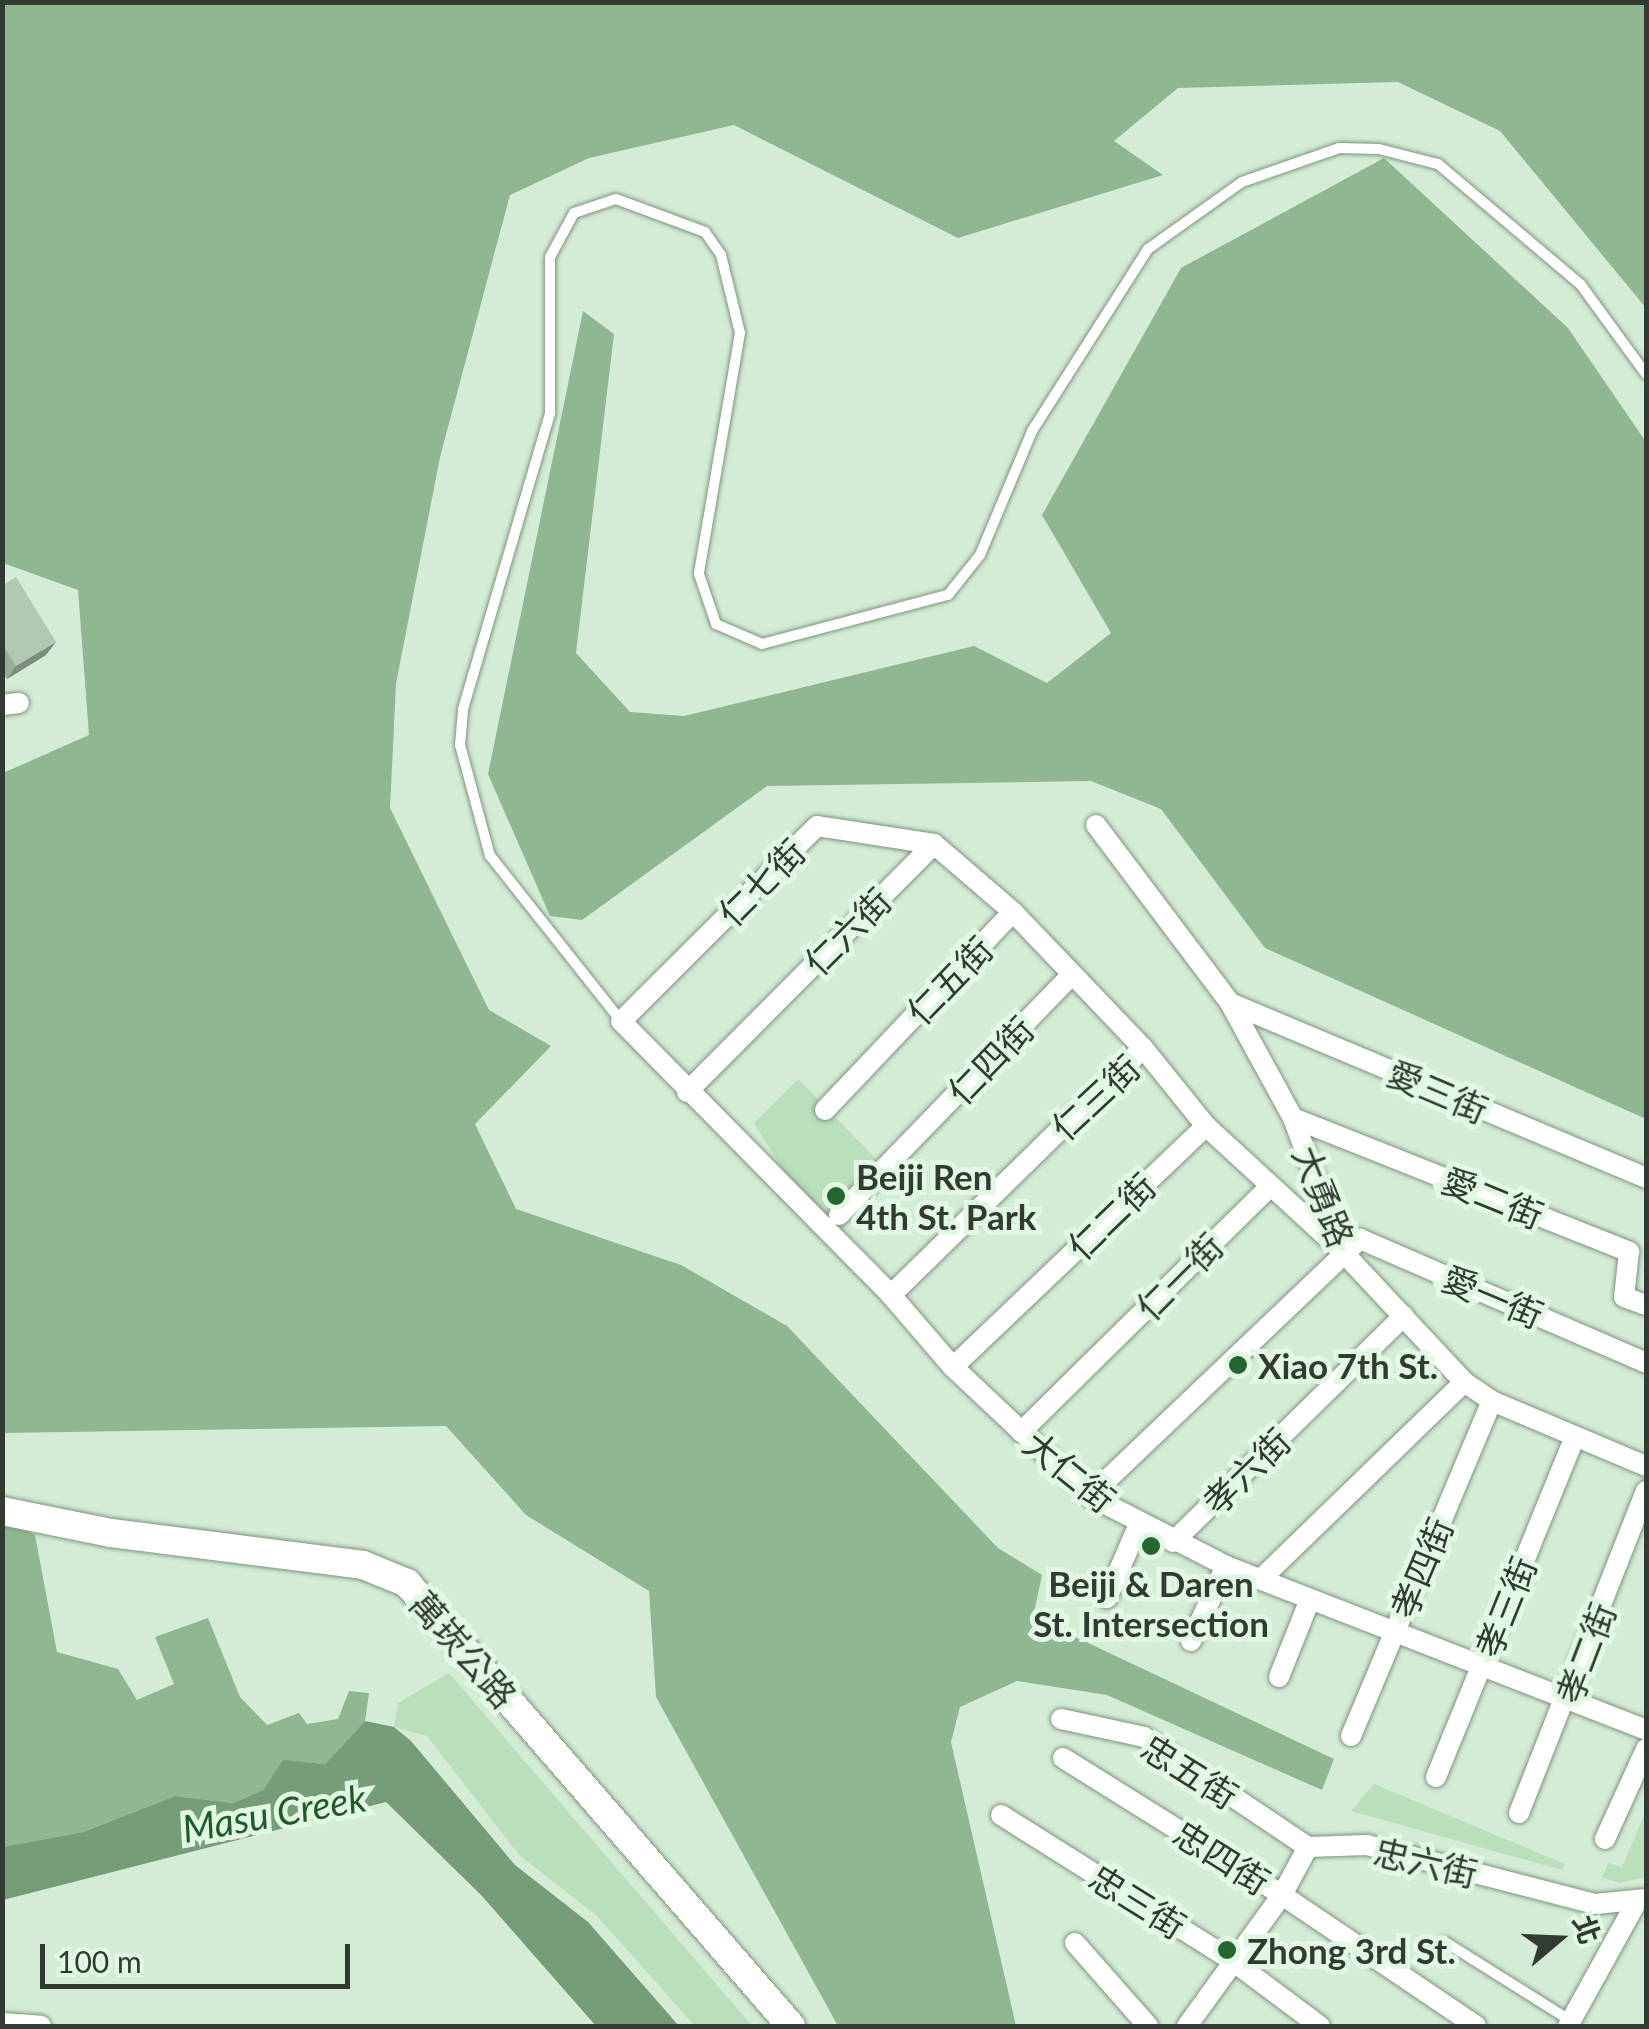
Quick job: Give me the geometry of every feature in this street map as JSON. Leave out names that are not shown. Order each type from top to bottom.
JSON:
[{"type":"street","name":"大勇路","points":[[1096,825],[1230,1003],[1292,1118],[1342,1251],[1464,1382],[1492,1401],[1646,1466]]},
{"type":"street","name":"仁七街","points":[[622,1021],[816,826],[934,844]]},
{"type":"street","points":[[934,844],[1013,912]]},
{"type":"street","name":"仁六街","points":[[687,1092],[934,844]]},
{"type":"street","name":"仁五街","points":[[825,1110],[1013,912],[1070,977]]},
{"type":"street","points":[[1070,977],[1143,1048]]},
{"type":"street","name":"仁四街","points":[[839,1216],[1070,977]]},
{"type":"street","name":"愛三街","points":[[1230,1003],[1646,1178]]},
{"type":"street","name":"大仁街","points":[[622,1021],[687,1092],[891,1295],[953,1368],[1090,1496],[1226,1566],[1646,1730]]},
{"type":"street","name":"仁三街","points":[[891,1295],[1143,1048],[1206,1126]]},
{"type":"street","name":"愛二街","points":[[1292,1118],[1630,1252],[1624,1298],[1646,1305]]},
{"type":"street","points":[[1090,1496],[1342,1251],[1268,1188],[1206,1126]]},
{"type":"street","name":"仁二街","points":[[953,1368],[1206,1126]]},
{"type":"street","name":"仁一街","points":[[1020,1432],[1268,1188]]},
{"type":"street","name":"愛一街","points":[[1342,1251],[1360,1239],[1646,1362]]},
{"type":"street","name":"孝六街","points":[[1174,1542],[1404,1316]]},
{"type":"street","points":[[1261,1578],[1464,1382]]},
{"type":"street","name":"孝四街","points":[[1350,1736],[1492,1401]]},
{"type":"street","name":"孝三街","points":[[1436,1777],[1575,1436]]},
{"type":"street","name":"孝二街","points":[[1519,1813],[1568,1702],[1646,1491]]},
{"type":"street","name":"萬崁公路","points":[[2,1511],[111,1533],[363,1565],[407,1583],[791,2026]]},
{"type":"street","points":[[1107,1598],[1139,1524]]},
{"type":"street","name":"孝六街","points":[[1191,1640],[1226,1566]]},
{"type":"street","points":[[1278,1677],[1310,1600]]},
{"type":"street","name":"忠五街","points":[[1061,1719],[1144,1737],[1308,1848]]},
{"type":"street","points":[[1605,1839],[1646,1749]]},
{"type":"street","name":"忠四街","points":[[1063,1758],[1282,1894],[1476,2026]]},
{"type":"street","name":"忠三街","points":[[1001,1814],[1230,1959],[1320,2026]]},
{"type":"street","name":"忠六街","points":[[1308,1848],[1367,1845],[1595,1904],[1642,1900]]},
{"type":"street","points":[[1187,2026],[1230,1959],[1282,1894],[1308,1848]]},
{"type":"street","points":[[1569,2024],[1642,1900]]},
{"type":"street","points":[[1076,1943],[1148,2026]]},
{"type":"street","points":[[2,2024],[41,2026]]},
{"type":"lane","points":[[622,1021],[490,856],[460,745],[463,709],[550,413],[550,257],[574,213],[616,199],[706,232],[721,255],[740,333],[698,574],[716,624],[762,644],[948,595],[980,556],[1032,432],[1148,250],[1242,182],[1340,148],[1378,149],[1438,164],[1581,285],[1646,374]]},
{"type":"lane","points":[[1445,1942],[1569,2024]]},
{"type":"shaded area","points":[[3,2],[1646,3],[1646,308],[1500,131],[1398,82],[1178,88],[1114,141],[1163,175],[958,238],[734,125],[589,158],[510,195],[440,457],[396,684],[390,808],[489,1010],[551,1046],[475,1124],[516,1209],[681,1265],[787,1326],[998,1548],[1042,1575],[1033,1617],[1334,1759],[1322,1790],[1107,1695],[1017,1681],[960,1707],[951,1742],[1016,2026],[838,2026],[656,1697],[649,1591],[526,1515],[446,1426],[3,1433],[3,773],[89,735],[78,590],[3,563]]},
{"type":"shaded area","points":[[1384,158],[1568,328],[1646,442],[1646,1119],[1265,948],[1161,809],[1091,781],[767,786],[582,920],[550,916],[488,774],[583,311],[614,334],[576,653],[630,712],[684,716],[974,646],[1047,683],[1111,633],[1042,515],[1181,268]]},
{"type":"shaded area","points":[[798,1079],[885,1168],[831,1247],[754,1123]]},
{"type":"shaded area","points":[[3,1520],[35,1535],[57,1652],[118,1669],[137,1700],[174,1684],[155,1637],[208,1618],[240,1697],[267,1725],[299,1713],[307,1724],[338,1719],[349,1691],[369,1693],[365,1721],[325,1764],[283,1761],[263,1790],[233,1803],[175,1796],[83,1832],[3,1847]]},
{"type":"shaded area","points":[[449,1673],[752,2026],[695,2026],[596,1915],[519,1855],[427,1736],[394,1727],[398,1703]]},
{"type":"shaded area","points":[[1374,1784],[1565,1864],[1562,1870],[1351,1811]]},
{"type":"shaded area","points":[[1646,1811],[1646,1877],[1619,1883],[1602,1877],[1608,1863],[1622,1867]]},
{"type":"water","name":"Masu Creek","points":[[365,1721],[394,1727],[411,1741],[515,1865],[588,1922],[679,2026],[596,2026],[482,1896],[386,1802],[3,1900],[3,1847],[83,1832],[175,1796],[233,1803],[263,1790],[283,1760],[325,1764]]},
{"type":"building","points":[[16,577],[56,642],[16,666],[2,644],[2,586]]},
{"type":"place","name":"Beiji Ren 4th St. Park","points":[[836,1196]]},
{"type":"place","name":"Xiao 7th St.","points":[[1238,1365]]},
{"type":"place","name":"Beiji & Daren St. Intersection","points":[[1151,1546]]},
{"type":"place","name":"Zhong 3rd St.","points":[[1227,1950]]}]
